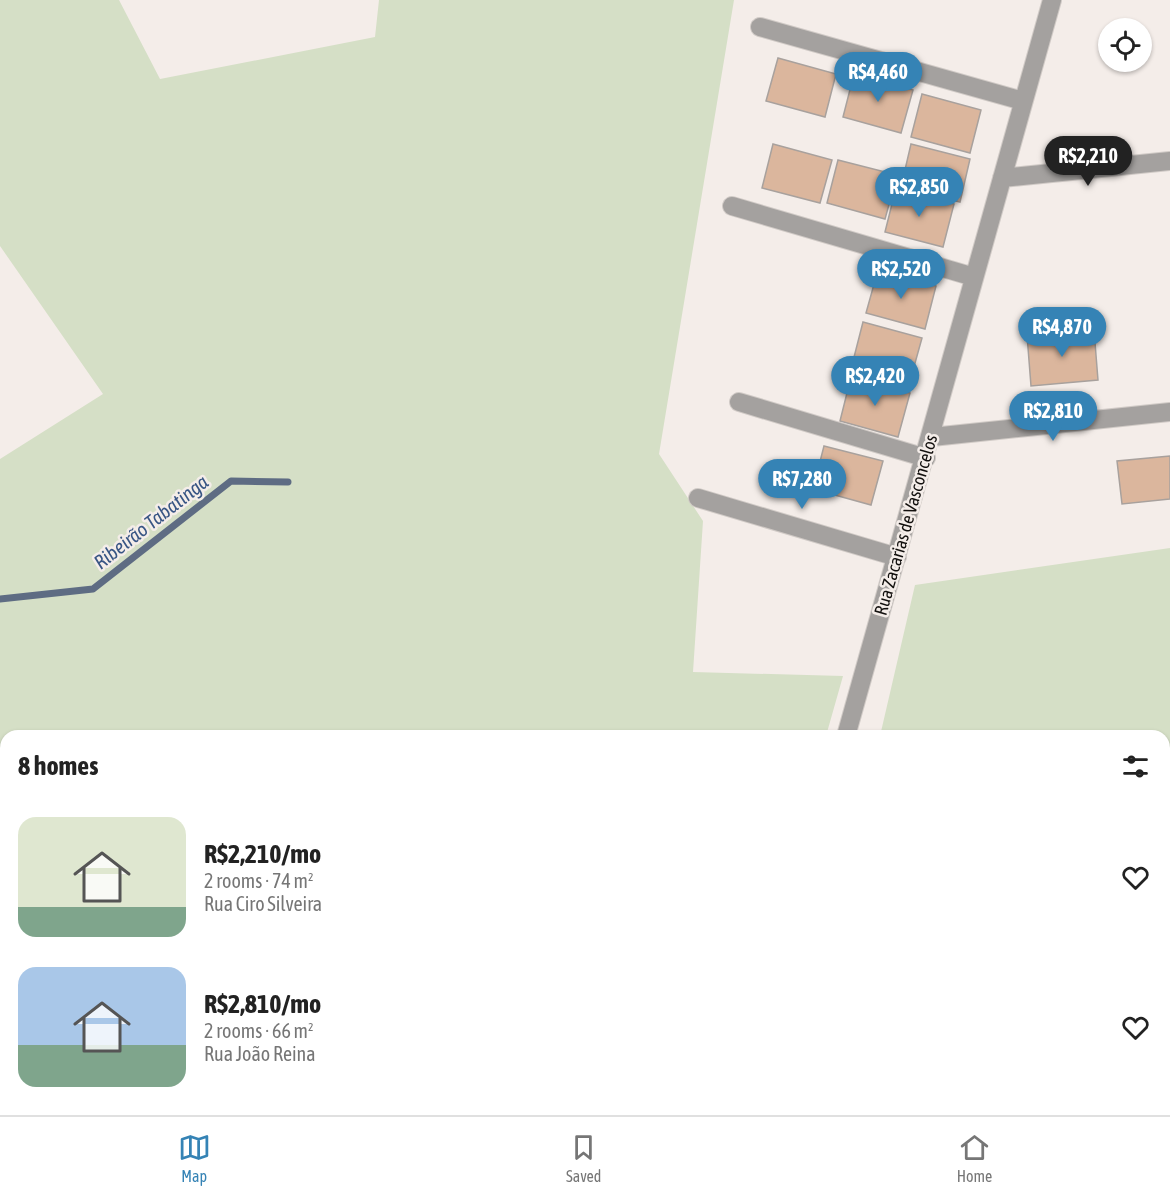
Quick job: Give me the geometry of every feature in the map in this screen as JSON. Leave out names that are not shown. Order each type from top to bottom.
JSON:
[{"type":"street","name":"Rua Zacarias de Vasconcelos","points":[[848,730],[932,437],[974,277],[1052,0]]},
{"type":"street","points":[[760,27],[1023,101]]},
{"type":"street","points":[[1002,178],[1170,161]]},
{"type":"street","points":[[732,206],[974,277]]},
{"type":"street","points":[[739,402],[926,458]]},
{"type":"street","points":[[932,437],[1170,412]]},
{"type":"street","points":[[698,498],[897,556]]},
{"type":"green space","points":[[0,0],[119,0],[160,79],[375,37],[379,0],[734,0],[659,454],[703,521],[693,672],[843,676],[828,730],[0,730],[0,459],[103,394],[0,246]]},
{"type":"green space","points":[[1170,548],[1170,730],[881,730],[915,585]]},
{"type":"building","points":[[778,58],[836,74],[825,117],[766,101]]},
{"type":"building","points":[[854,74],[913,90],[901,133],[843,117]]},
{"type":"building","points":[[922,94],[981,110],[970,153],[911,137]]},
{"type":"building","points":[[773,144],[832,160],[820,203],[762,188]]},
{"type":"building","points":[[911,144],[970,159],[960,202],[901,187]]},
{"type":"building","points":[[838,160],[897,175],[885,219],[827,203]]},
{"type":"building","points":[[896,188],[954,204],[943,247],[885,232]]},
{"type":"building","points":[[878,270],[936,286],[925,329],[866,313]]},
{"type":"building","points":[[863,322],[922,338],[910,381],[852,365]]},
{"type":"building","points":[[1094,330],[1098,380],[1031,386],[1027,335]]},
{"type":"building","points":[[851,377],[910,393],[898,437],[840,421]]},
{"type":"building","points":[[824,446],[883,461],[871,505],[813,489]]},
{"type":"building","points":[[1170,456],[1170,499],[1122,504],[1117,461]]},
{"type":"waterway","name":"Ribeirão Tabatinga","points":[[0,599],[93,589],[231,481],[288,482]]}]
